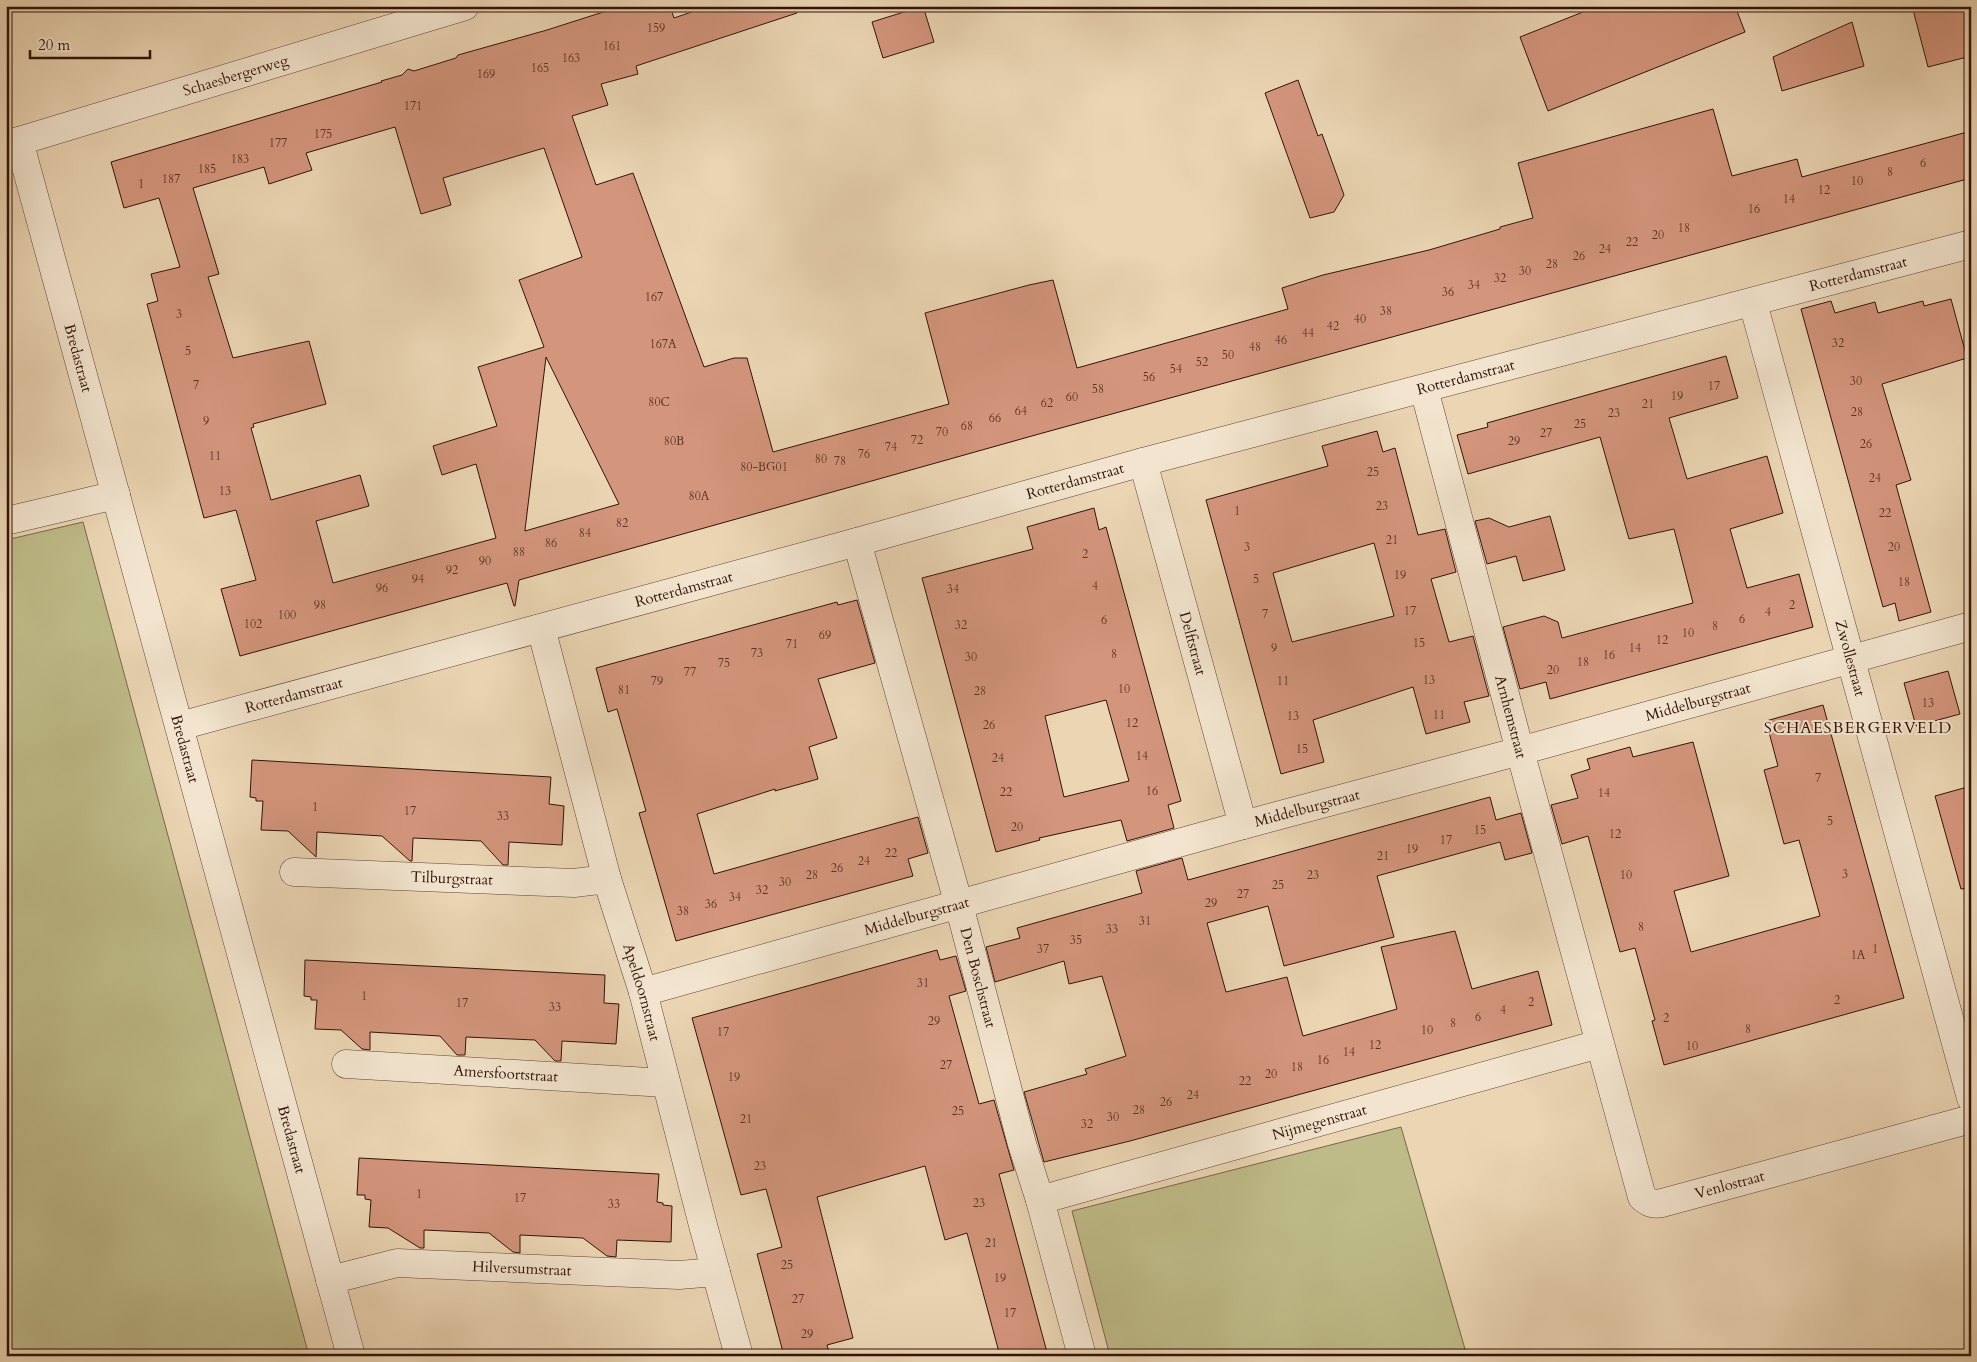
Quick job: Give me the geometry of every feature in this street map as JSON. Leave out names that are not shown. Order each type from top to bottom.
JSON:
[{"type":"street","name":"Schaesbergerweg","points":[[13,143],[465,6]]},
{"type":"street","name":"Bredastraat","points":[[13,143],[116,494],[180,726],[222,889],[276,1076],[352,1356]]},
{"type":"street","name":"Rotterdamstraat","points":[[180,726],[857,542],[1143,462],[1753,303],[1971,244]]},
{"type":"street","name":"Zwollestraat","points":[[1753,303],[1971,1098]]},
{"type":"street","name":"Arnhemstraat","points":[[1424,389],[1599,1044]]},
{"type":"street","name":"Delftstraat","points":[[1143,462],[1243,825]]},
{"type":"street","points":[[6,521],[116,494]]},
{"type":"street","name":"Den Boschstraat","points":[[857,542],[959,905],[1022,1144],[1040,1200],[1082,1356]]},
{"type":"street","name":"Middelburgstraat","points":[[643,992],[1243,825],[1520,751],[1971,626]]},
{"type":"street","name":"Apeldoornstraat","points":[[541,628],[607,879],[643,992],[739,1356]]},
{"type":"street","name":"Tilburgstraat","points":[[294,872],[574,883],[607,879]]},
{"type":"street","name":"Venlostraat","points":[[1599,1044],[1642,1197],[1648,1202],[1655,1204],[1971,1119]]},
{"type":"street","name":"Nijmegenstraat","points":[[1040,1200],[1599,1044]]},
{"type":"street","name":"Amersfoortstraat","points":[[346,1064],[666,1083]]},
{"type":"street","name":"Hilversumstraat","points":[[330,1280],[397,1263],[679,1275],[716,1272]]},
{"type":"shaded area","points":[[83,522],[309,1356],[6,1356],[6,540]]},
{"type":"shaded area","points":[[1401,1127],[1467,1356],[1110,1356],[1072,1211]]},
{"type":"building","points":[[622,6],[670,6],[674,18],[709,6],[796,6],[797,13],[636,66],[638,74],[601,84],[608,105],[572,116],[596,185],[633,173],[704,367],[734,358],[747,358],[773,452],[949,404],[925,313],[1053,280],[1077,368],[1288,309],[1282,288],[1323,275],[1429,250],[1533,218],[1518,163],[1713,109],[1732,176],[1797,159],[1802,177],[1971,131],[1971,178],[1039,434],[519,580],[515,606],[507,583],[240,656],[221,589],[256,580],[236,510],[204,518],[147,304],[158,301],[151,274],[180,267],[159,198],[124,208],[111,162],[382,82],[402,75],[408,69],[414,71],[456,58],[458,55],[547,30]],"holes":[[[395,127],[421,214],[451,205],[443,178],[544,148],[582,257],[519,280],[544,347],[478,367],[497,426],[433,446],[442,475],[476,464],[496,538],[333,583],[316,521],[369,506],[360,475],[271,500],[251,428],[254,427],[253,424],[326,404],[309,341],[233,358],[208,277],[219,274],[193,188],[264,167],[269,184],[312,170],[306,153]],[[546,357],[619,504],[525,531],[525,530]]]},
{"type":"building","points":[[923,6],[934,42],[883,58],[872,22]]},
{"type":"building","points":[[1598,6],[1735,6],[1745,32],[1548,111],[1520,37]]},
{"type":"building","points":[[1912,6],[1971,6],[1971,56],[1928,67]]},
{"type":"building","points":[[1852,22],[1864,66],[1782,91],[1773,57]]},
{"type":"building","points":[[1298,80],[1318,136],[1322,134],[1344,195],[1334,212],[1310,218],[1265,93]]},
{"type":"building","points":[[1951,299],[1967,358],[1882,384],[1911,480],[1896,485],[1931,612],[1899,621],[1895,603],[1883,607],[1801,309],[1831,301],[1835,313],[1875,302],[1878,313],[1923,301],[1924,306]]},
{"type":"building","points":[[1726,356],[1738,398],[1669,418],[1687,479],[1767,456],[1783,513],[1730,529],[1747,588],[1799,574],[1813,627],[1550,699],[1546,682],[1520,689],[1503,627],[1544,616],[1558,622],[1562,638],[1693,603],[1674,529],[1629,539],[1600,437],[1468,474],[1457,435],[1488,427],[1487,423]]},
{"type":"building","points":[[1377,431],[1383,452],[1395,448],[1418,535],[1445,529],[1456,572],[1431,579],[1449,642],[1473,636],[1489,696],[1464,702],[1470,722],[1426,734],[1413,687],[1313,720],[1324,762],[1281,774],[1206,500],[1328,466],[1322,446]],"holes":[[[1374,543],[1394,616],[1292,642],[1273,573]]]},
{"type":"building","points":[[1094,508],[1099,530],[1106,527],[1181,801],[1168,805],[1174,828],[1127,841],[1121,820],[1039,838],[1040,840],[996,852],[922,578],[1033,549],[1027,527]],"holes":[[[1106,700],[1129,781],[1064,797],[1045,716]]]},
{"type":"building","points":[[1550,516],[1565,570],[1523,581],[1516,556],[1487,564],[1475,521],[1489,518],[1509,527]]},
{"type":"building","points":[[857,600],[875,663],[818,679],[837,738],[809,747],[818,779],[775,791],[775,789],[697,814],[714,874],[918,817],[928,853],[908,859],[913,876],[676,941],[639,813],[646,811],[617,709],[608,712],[596,668],[837,602],[838,605]]},
{"type":"building","points":[[1948,671],[1960,714],[1916,726],[1904,683]]},
{"type":"building","points":[[1823,705],[1904,998],[1664,1065],[1652,1021],[1655,1020],[1635,948],[1620,952],[1588,836],[1562,844],[1551,805],[1578,798],[1571,775],[1590,769],[1587,759],[1630,747],[1633,757],[1693,742],[1729,876],[1674,891],[1691,952],[1820,916],[1799,840],[1784,844],[1764,770],[1778,766],[1766,721]]},
{"type":"building","points":[[252,760],[551,777],[549,804],[564,806],[562,845],[509,842],[508,865],[503,865],[481,841],[413,838],[412,861],[410,861],[382,836],[317,832],[316,857],[288,831],[261,830],[263,801],[256,801],[256,798],[250,797]]},
{"type":"building","points":[[1971,786],[1971,888],[1961,889],[1935,796]]},
{"type":"building","points":[[1490,797],[1496,820],[1521,813],[1532,853],[1505,860],[1500,842],[1377,876],[1394,937],[1284,966],[1268,906],[1207,923],[1226,992],[1287,977],[1303,1036],[1397,1009],[1381,947],[1455,931],[1472,989],[1538,971],[1552,1025],[1130,1141],[1044,1162],[1024,1092],[1087,1074],[1085,1069],[1126,1056],[1102,976],[1069,984],[1064,961],[995,982],[986,947],[1020,938],[1017,928],[1142,893],[1136,871],[1182,858],[1188,880]]},
{"type":"building","points":[[937,950],[940,960],[956,956],[966,991],[949,996],[979,1104],[994,1100],[1014,1170],[999,1174],[1048,1356],[1000,1356],[967,1233],[945,1240],[925,1166],[817,1197],[853,1338],[827,1345],[830,1356],[784,1356],[757,1254],[782,1247],[766,1189],[741,1195],[692,1018]]},
{"type":"building","points":[[305,960],[605,975],[604,1003],[619,1004],[616,1044],[562,1041],[561,1061],[555,1061],[535,1040],[466,1037],[465,1055],[457,1055],[440,1036],[370,1032],[370,1050],[362,1049],[341,1030],[315,1029],[317,1000],[311,1000],[311,997],[304,996]]},
{"type":"building","points":[[359,1158],[659,1174],[657,1202],[672,1206],[671,1242],[617,1240],[616,1257],[607,1256],[583,1238],[520,1235],[520,1253],[513,1252],[489,1233],[424,1230],[424,1248],[420,1248],[388,1228],[369,1227],[371,1200],[365,1199],[365,1195],[357,1195]]},
{"type":"district","name":"SCHAESBERGERVELD","points":[[1858,728]]}]
